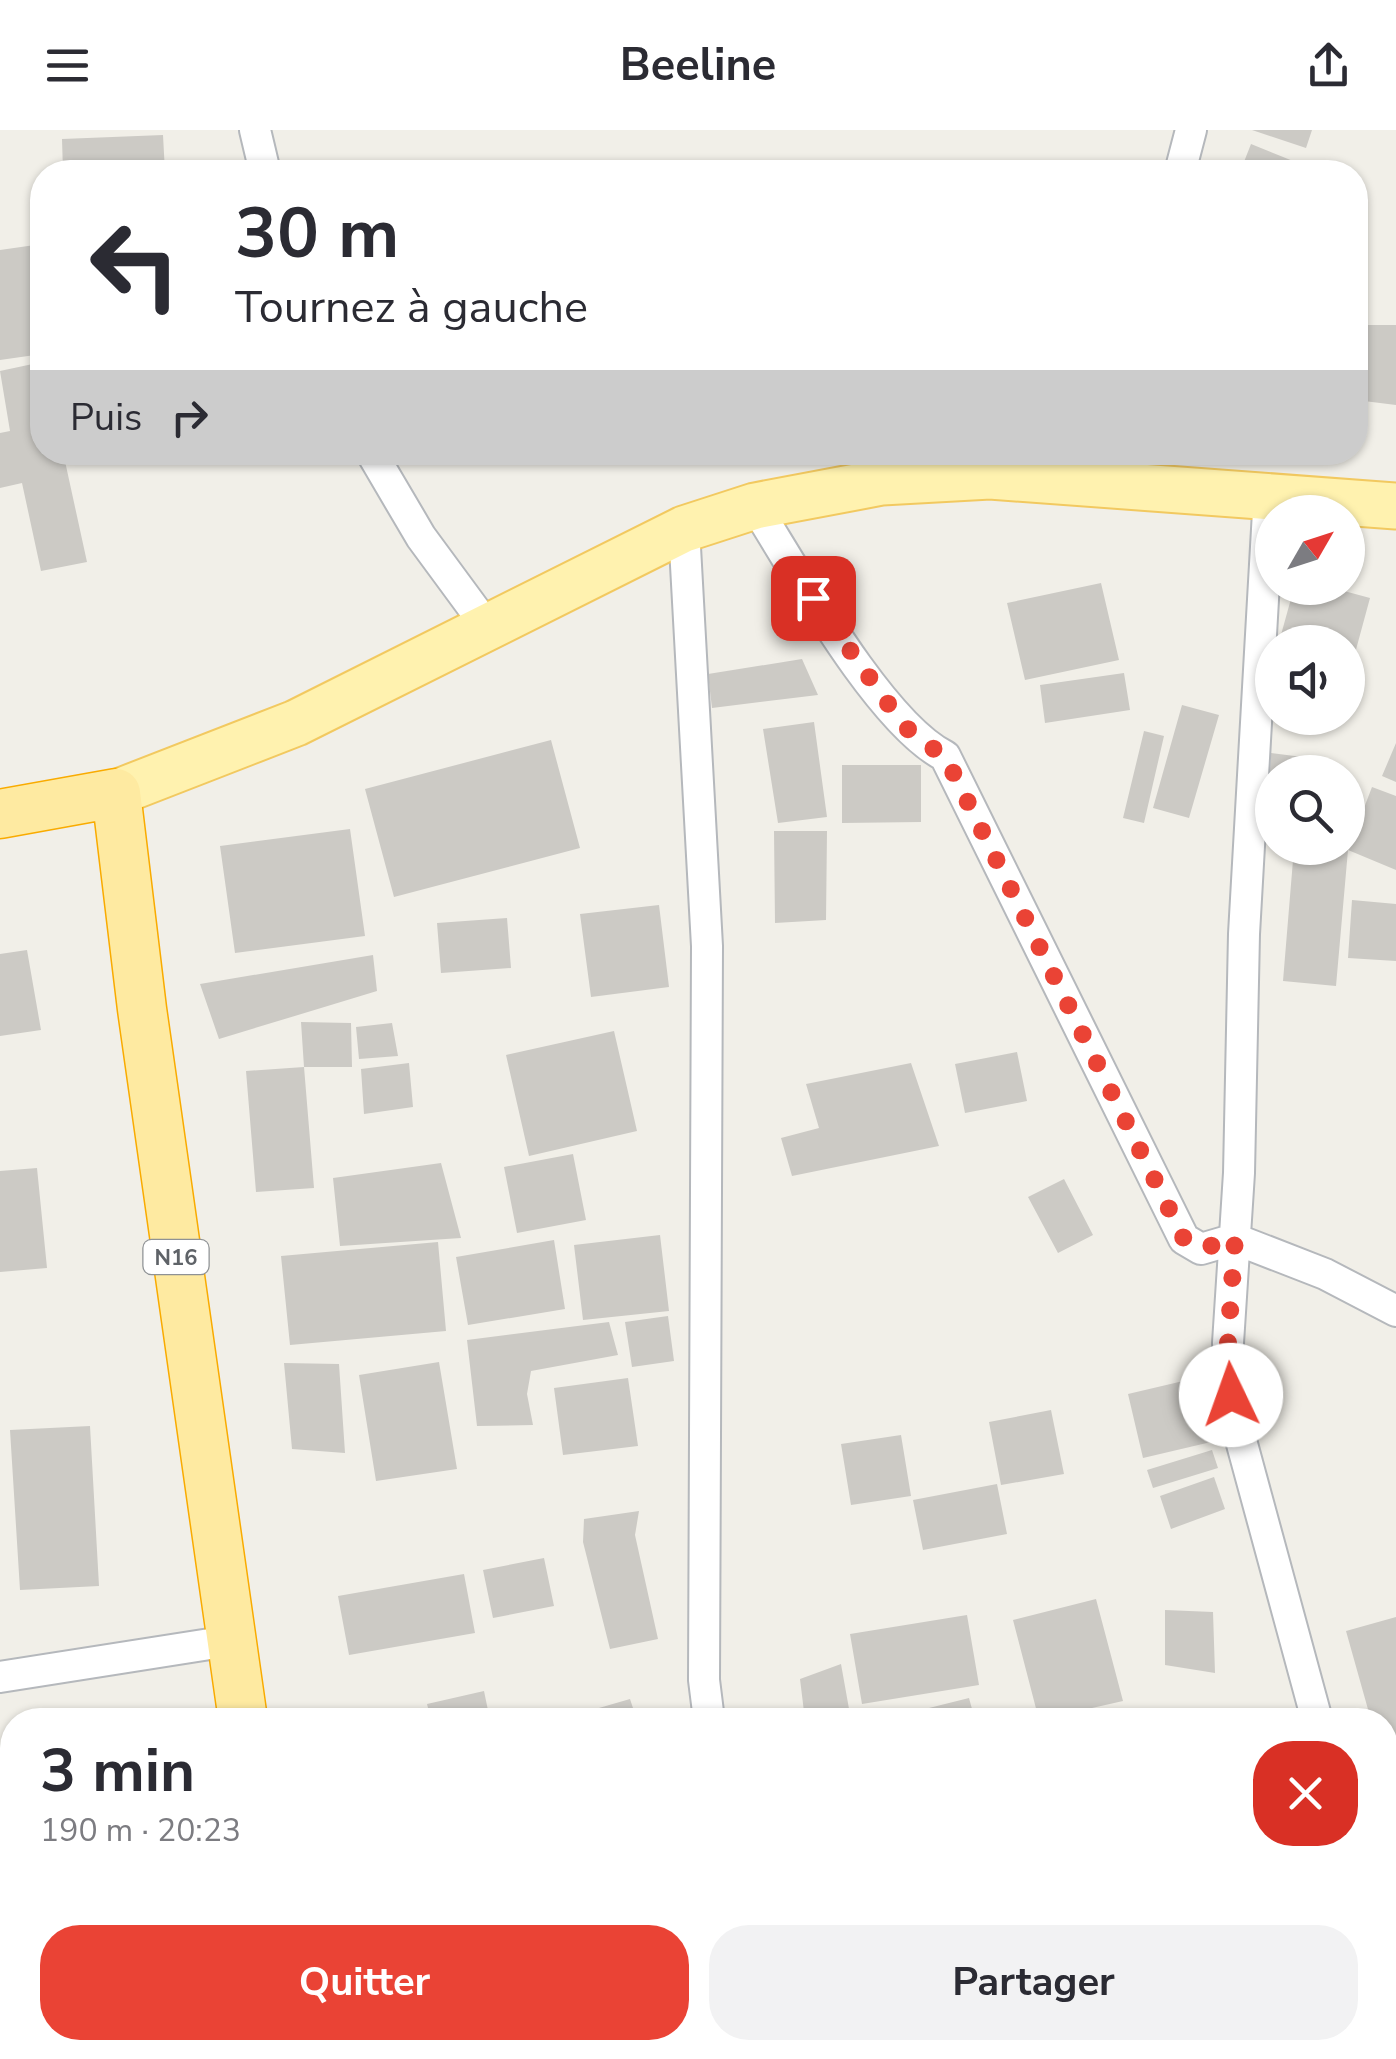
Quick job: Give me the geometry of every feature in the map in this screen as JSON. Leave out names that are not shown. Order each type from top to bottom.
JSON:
[{"type":"highway","points":[[0,814],[116,792]]},
{"type":"highway","name":"N16","points":[[116,792],[142,1008],[241,1708]]},
{"type":"main road","points":[[116,792],[296,723],[684,529],[755,506],[882,482],[1128,468],[1269,494],[1396,506]]},
{"type":"street","points":[[254,130],[262,160]]},
{"type":"street","points":[[1183,160],[1191,130]]},
{"type":"street","points":[[379,465],[421,537],[488,628]]},
{"type":"street","points":[[1269,494],[1244,934],[1228,1343],[1231,1395],[1315,1708]]},
{"type":"street","points":[[755,506],[833,629],[899,719],[915,737],[945,756],[1184,1239],[1201,1249],[1235,1238],[1325,1274],[1396,1311]]},
{"type":"street","points":[[684,529],[707,946],[704,1680],[708,1708]]},
{"type":"street","points":[[0,1677],[229,1641]]},
{"type":"building","points":[[1252,130],[1312,130],[1306,148]]},
{"type":"building","points":[[163,135],[164,160],[63,160],[62,139]]},
{"type":"building","points":[[1251,144],[1291,160],[1245,160]]},
{"type":"building","points":[[30,246],[30,356],[0,360],[0,250]]},
{"type":"building","points":[[1368,325],[1396,325],[1396,405],[1368,402]]},
{"type":"building","points":[[30,365],[30,465],[66,465],[87,562],[41,571],[22,483],[0,488],[0,433],[10,431],[0,371]]},
{"type":"building","points":[[1101,583],[1119,660],[1025,680],[1007,603]]},
{"type":"building","points":[[1365,597],[1370,598],[1363,625],[1284,625],[1289,605],[1365,605]]},
{"type":"building","points":[[802,659],[818,695],[712,708],[708,674]]},
{"type":"building","points":[[1124,673],[1130,710],[1045,723],[1040,685]]},
{"type":"building","points":[[1182,705],[1219,715],[1189,818],[1153,808]]},
{"type":"building","points":[[814,722],[827,817],[778,823],[763,729]]},
{"type":"building","points":[[1144,731],[1164,736],[1144,823],[1123,818]]},
{"type":"building","points":[[551,740],[580,848],[394,897],[365,789]]},
{"type":"building","points":[[1396,743],[1396,782],[1382,776]]},
{"type":"building","points":[[842,765],[921,765],[921,822],[842,823]]},
{"type":"building","points":[[1372,787],[1396,796],[1396,870],[1365,857],[1365,805]]},
{"type":"building","points":[[350,829],[365,936],[235,953],[220,846]]},
{"type":"building","points":[[774,831],[827,831],[826,920],[775,923]]},
{"type":"building","points":[[1293,865],[1347,865],[1336,986],[1283,981]]},
{"type":"building","points":[[1352,900],[1396,904],[1396,961],[1348,958]]},
{"type":"building","points":[[659,905],[669,987],[591,997],[580,914]]},
{"type":"building","points":[[507,918],[511,968],[441,973],[437,923]]},
{"type":"building","points":[[27,950],[41,1030],[0,1036],[0,954]]},
{"type":"building","points":[[373,955],[377,991],[219,1039],[200,984]]},
{"type":"building","points":[[301,1022],[351,1023],[352,1067],[304,1067]]},
{"type":"building","points":[[392,1023],[398,1056],[359,1059],[356,1027]]},
{"type":"building","points":[[614,1031],[637,1131],[529,1156],[506,1055]]},
{"type":"building","points":[[1017,1052],[1027,1101],[965,1113],[955,1064]]},
{"type":"building","points":[[409,1063],[413,1107],[364,1114],[361,1069]]},
{"type":"building","points":[[911,1063],[939,1146],[792,1176],[781,1138],[819,1128],[806,1084]]},
{"type":"building","points":[[304,1067],[314,1188],[256,1192],[246,1071]]},
{"type":"building","points":[[573,1154],[586,1220],[517,1233],[504,1167]]},
{"type":"building","points":[[441,1163],[461,1238],[340,1246],[333,1178]]},
{"type":"building","points":[[37,1168],[47,1268],[0,1272],[0,1171]]},
{"type":"building","points":[[1064,1179],[1093,1235],[1058,1253],[1028,1197]]},
{"type":"building","points":[[660,1235],[669,1311],[583,1320],[574,1245]]},
{"type":"building","points":[[554,1240],[565,1309],[468,1325],[456,1257]]},
{"type":"building","points":[[438,1242],[446,1331],[290,1345],[281,1256]]},
{"type":"building","points":[[668,1316],[674,1361],[632,1367],[625,1322]]},
{"type":"building","points":[[609,1322],[618,1355],[531,1371],[527,1394],[533,1425],[477,1426],[467,1340]]},
{"type":"building","points":[[439,1362],[457,1469],[376,1481],[359,1375]]},
{"type":"building","points":[[284,1363],[339,1364],[345,1453],[292,1449]]},
{"type":"building","points":[[628,1378],[638,1446],[563,1455],[554,1388]]},
{"type":"building","points":[[1196,1378],[1211,1442],[1143,1458],[1128,1394]]},
{"type":"building","points":[[1051,1410],[1064,1474],[1001,1485],[989,1422]]},
{"type":"building","points":[[90,1426],[99,1586],[20,1590],[10,1430]]},
{"type":"building","points":[[901,1435],[911,1496],[851,1505],[841,1444]]},
{"type":"building","points":[[1212,1450],[1218,1468],[1153,1488],[1147,1470]]},
{"type":"building","points":[[1214,1477],[1225,1509],[1171,1529],[1160,1496]]},
{"type":"building","points":[[997,1484],[1007,1534],[923,1550],[913,1500]]},
{"type":"building","points":[[639,1511],[635,1535],[658,1639],[610,1649],[583,1542],[584,1519]]},
{"type":"building","points":[[544,1558],[554,1606],[493,1618],[483,1570]]},
{"type":"building","points":[[464,1574],[475,1633],[349,1655],[338,1596]]},
{"type":"building","points":[[1096,1599],[1123,1701],[1092,1708],[1036,1708],[1013,1620]]},
{"type":"building","points":[[1165,1610],[1213,1612],[1215,1673],[1165,1665]]},
{"type":"building","points":[[967,1615],[979,1685],[862,1704],[850,1634]]},
{"type":"building","points":[[1396,1617],[1396,1708],[1368,1708],[1346,1631]]},
{"type":"building","points":[[841,1664],[849,1708],[804,1708],[800,1679]]},
{"type":"building","points":[[484,1691],[488,1708],[428,1708],[427,1704]]},
{"type":"building","points":[[969,1698],[972,1708],[929,1708]]},
{"type":"building","points":[[630,1699],[633,1708],[599,1708]]},
{"type":"route","points":[[813,598],[899,719],[915,737],[945,756],[1184,1239],[1201,1249],[1235,1238],[1228,1343],[1231,1395]]}]
